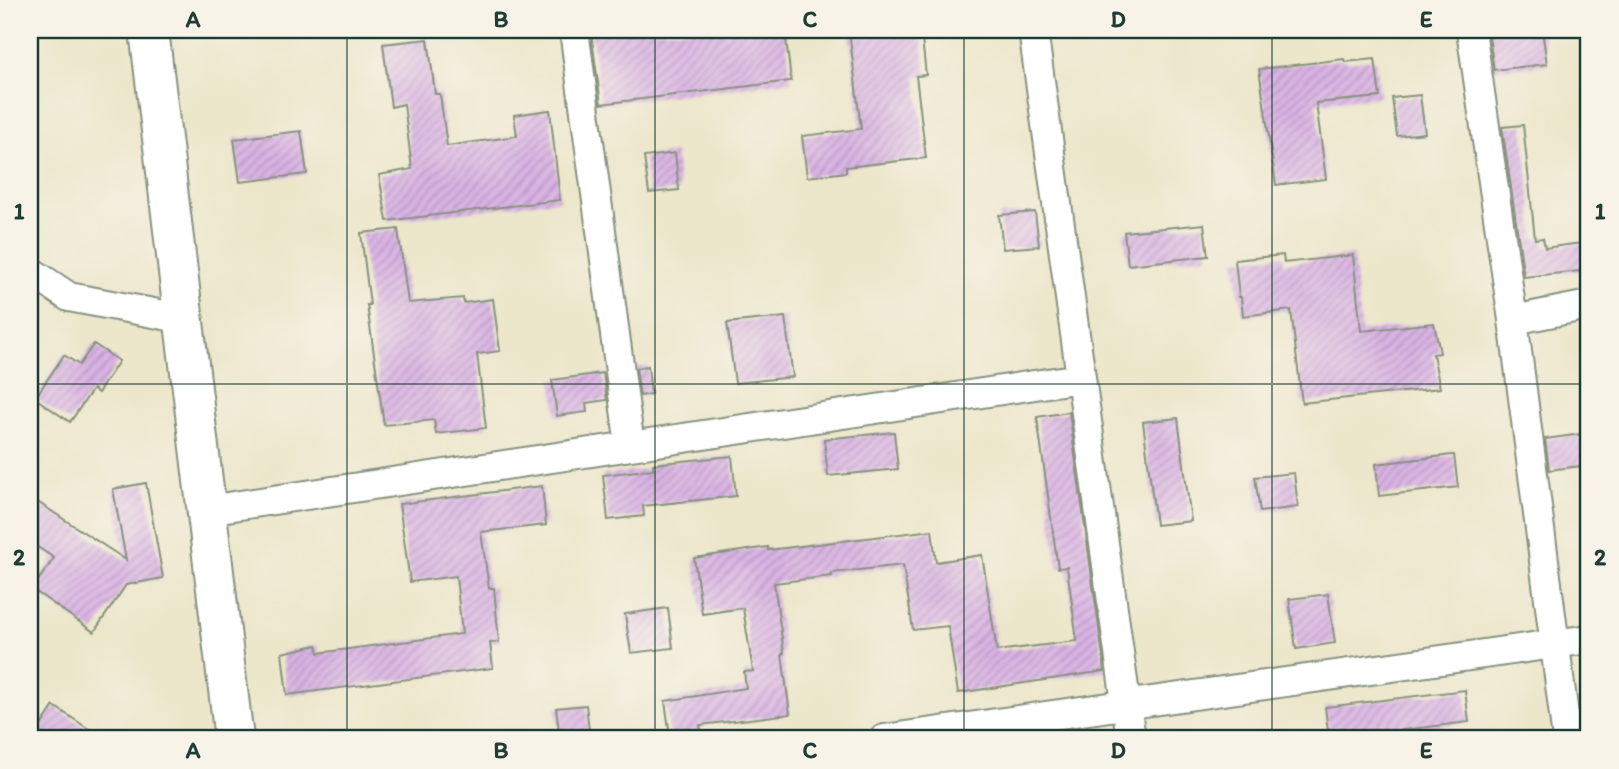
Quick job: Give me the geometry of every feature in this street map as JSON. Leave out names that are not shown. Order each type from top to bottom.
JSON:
[{"type":"street","points":[[149,30],[234,739]]},
{"type":"street","points":[[574,30],[630,446]]},
{"type":"street","points":[[1033,30],[1131,739]]},
{"type":"street","points":[[1471,30],[1513,320],[1567,739]]},
{"type":"street","points":[[30,271],[69,297],[185,319]]},
{"type":"street","points":[[1513,320],[1589,305]]},
{"type":"street","points":[[207,510],[1081,378]]},
{"type":"street","points":[[884,739],[1589,639]]},
{"type":"building","points":[[617,30],[785,30],[791,81],[601,104],[591,33]]},
{"type":"building","points":[[849,30],[921,30],[926,75],[916,76],[926,158],[846,167],[846,172],[807,177],[802,136],[861,129]]},
{"type":"building","points":[[1488,30],[1542,30],[1547,64],[1494,70]]},
{"type":"building","points":[[428,39],[435,94],[440,94],[447,146],[517,136],[514,115],[550,110],[560,200],[387,221],[379,175],[412,169],[404,104],[391,107],[383,44]]},
{"type":"building","points":[[1344,59],[1345,62],[1375,59],[1380,97],[1316,103],[1326,179],[1276,185],[1259,69]]},
{"type":"building","points":[[1420,95],[1425,133],[1397,136],[1392,98]]},
{"type":"building","points":[[1523,125],[1535,239],[1543,238],[1545,248],[1589,242],[1589,270],[1524,277],[1502,127]]},
{"type":"building","points":[[301,131],[307,174],[240,182],[234,139]]},
{"type":"building","points":[[675,153],[679,190],[649,193],[644,157]]},
{"type":"building","points":[[1035,212],[1039,246],[1003,249],[999,215]]},
{"type":"building","points":[[1204,224],[1208,256],[1128,265],[1124,232]]},
{"type":"building","points":[[398,229],[408,303],[463,298],[464,303],[493,299],[500,351],[477,354],[486,428],[436,434],[434,420],[384,425],[367,305],[370,305],[361,233]]},
{"type":"building","points":[[1283,255],[1284,263],[1353,255],[1361,331],[1434,323],[1440,353],[1433,354],[1440,388],[1302,403],[1291,310],[1243,316],[1239,297],[1235,260]]},
{"type":"building","points":[[785,317],[793,377],[735,383],[727,323]]},
{"type":"building","points":[[94,344],[119,361],[98,393],[93,389],[70,422],[35,398],[64,355],[79,365]]},
{"type":"building","points":[[648,366],[651,394],[640,396],[636,368]]},
{"type":"building","points":[[603,373],[607,400],[586,403],[587,412],[557,416],[552,380]]},
{"type":"building","points":[[1069,412],[1105,671],[958,693],[948,626],[913,630],[903,565],[831,573],[832,576],[774,583],[790,714],[700,725],[701,731],[670,736],[665,701],[746,688],[744,672],[753,671],[743,608],[702,614],[694,558],[768,547],[768,550],[932,530],[936,562],[982,555],[997,651],[1077,641],[1067,567],[1058,568],[1037,417]]},
{"type":"building","points":[[1178,418],[1191,521],[1156,525],[1143,422]]},
{"type":"building","points":[[894,432],[898,469],[828,476],[824,439]]},
{"type":"building","points":[[1589,433],[1589,465],[1549,470],[1545,439]]},
{"type":"building","points":[[1454,455],[1458,487],[1379,496],[1376,464]]},
{"type":"building","points":[[732,456],[736,496],[643,506],[644,516],[608,520],[603,475],[653,469],[653,464]]},
{"type":"building","points":[[1294,473],[1298,507],[1260,512],[1255,477]]},
{"type":"building","points":[[146,483],[163,578],[126,585],[94,632],[32,589],[54,558],[30,542],[30,497],[126,560],[113,489]]},
{"type":"building","points":[[542,486],[546,525],[481,532],[489,588],[494,588],[499,642],[490,643],[493,668],[287,695],[282,653],[317,645],[319,653],[462,634],[456,576],[410,582],[399,504]]},
{"type":"building","points":[[1328,594],[1335,643],[1296,649],[1289,599]]},
{"type":"building","points":[[668,608],[673,648],[631,653],[625,614]]},
{"type":"building","points":[[1465,690],[1469,722],[1329,739],[1325,707]]},
{"type":"building","points":[[586,705],[590,739],[560,739],[556,708]]},
{"type":"building","points":[[54,706],[104,739],[32,739]]}]
